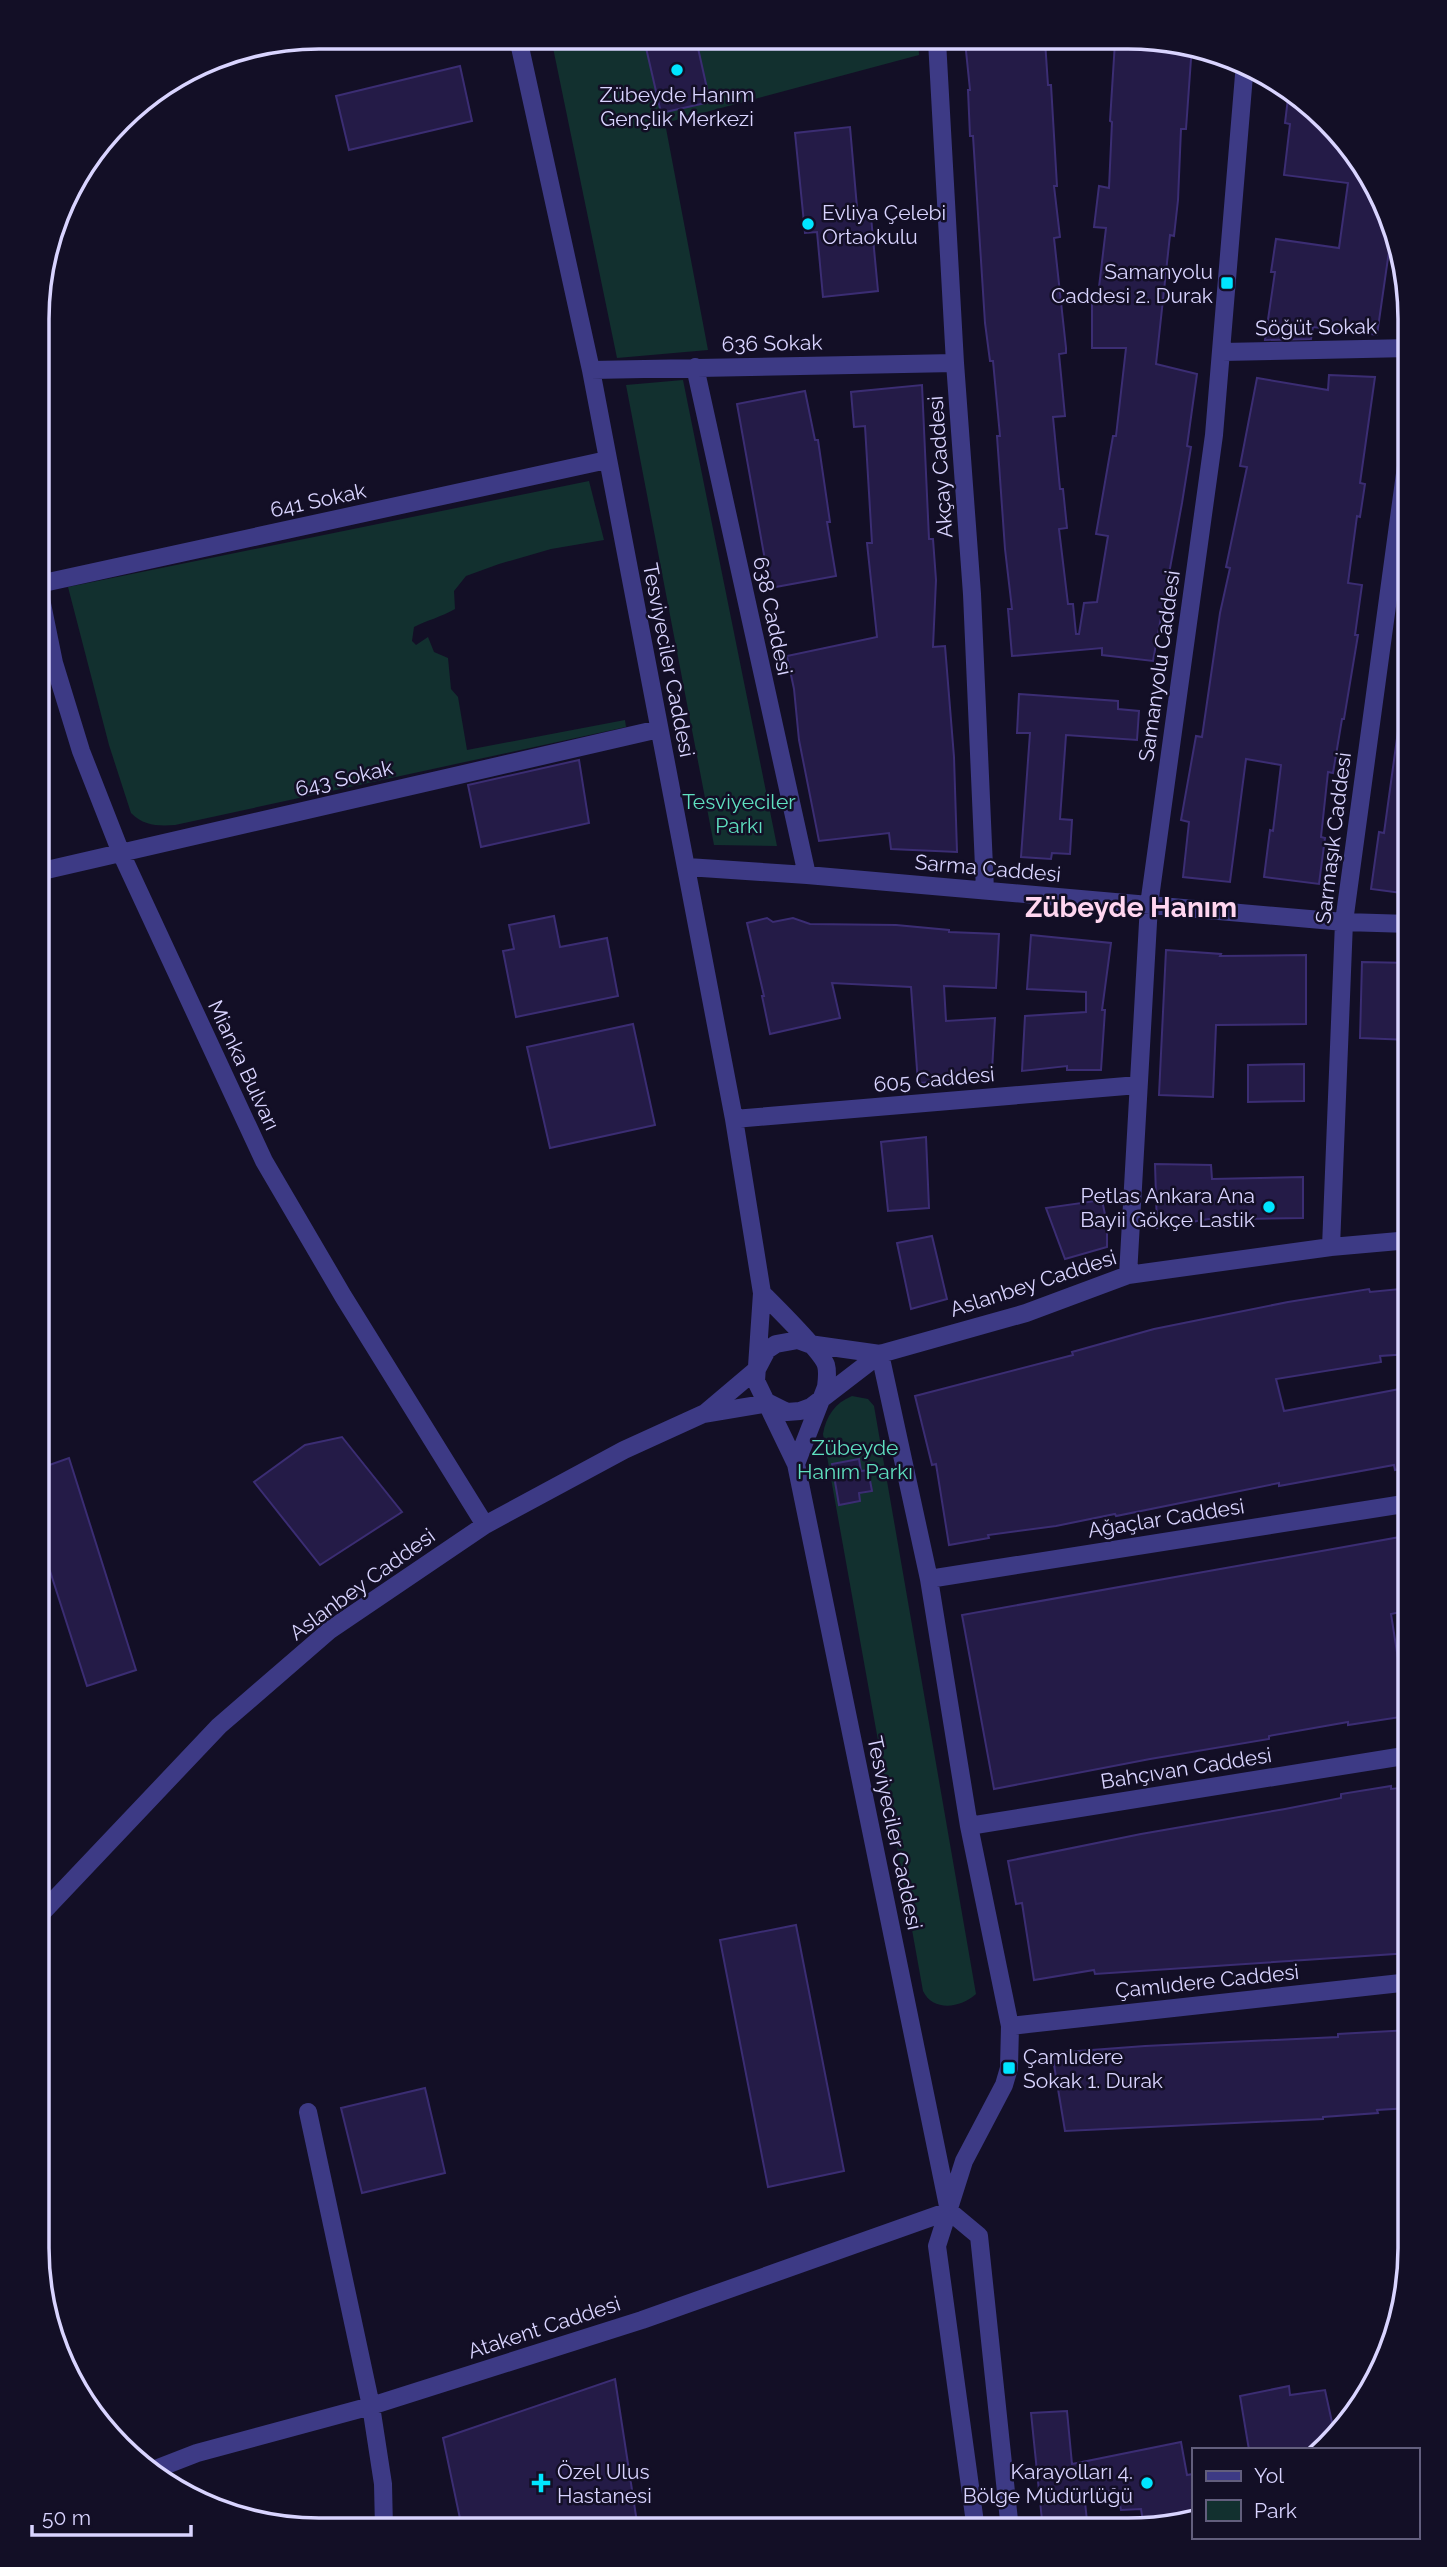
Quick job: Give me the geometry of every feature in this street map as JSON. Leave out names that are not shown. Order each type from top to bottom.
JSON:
[{"type":"street","name":"Tesviyeciler Caddesi","points":[[519,49],[590,370],[734,1119],[762,1293],[757,1368]]},
{"type":"street","name":"Akçay Caddesi","points":[[937,49],[955,363],[972,594],[985,890]]},
{"type":"street","name":"Samanyolu Caddesi","points":[[1128,1275],[1149,905],[1214,435],[1244,75]]},
{"type":"street","name":"Söğüt Sokak","points":[[1222,352],[1398,348]]},
{"type":"street","name":"636 Sokak","points":[[590,370],[955,363]]},
{"type":"street","name":"638 Caddesi","points":[[695,367],[807,875]]},
{"type":"street","name":"641 Sokak","points":[[49,584],[607,460]]},
{"type":"street","name":"Sarmaşık Caddesi","points":[[1331,1247],[1344,922],[1398,525]]},
{"type":"street","name":"Mianka Bulvarı","points":[[49,637],[54,663],[81,751],[121,853],[264,1161],[343,1296],[485,1525]]},
{"type":"street","name":"643 Sokak","points":[[49,869],[659,729]]},
{"type":"street","name":"Sarma Caddesi","points":[[687,867],[1344,922],[1398,924]]},
{"type":"street","name":"605 Caddesi","points":[[734,1119],[1138,1085]]},
{"type":"street","name":"Aslanbey Caddesi","points":[[880,1354],[1026,1314],[1128,1275],[1331,1247],[1398,1242]]},
{"type":"street","points":[[762,1293],[819,1352],[828,1375],[826,1387],[796,1464]]},
{"type":"street","points":[[703,1414],[757,1368],[767,1350],[776,1344],[798,1340],[880,1354]]},
{"type":"street","points":[[757,1368],[760,1392],[769,1403],[787,1412],[800,1411],[811,1407],[880,1354]]},
{"type":"street","points":[[880,1354],[929,1579],[969,1826],[1010,2026],[1009,2068],[1004,2085],[964,2161],[937,2246],[974,2518]]},
{"type":"street","name":"Tesviyeciler Caddesi","points":[[769,1403],[796,1464],[949,2211]]},
{"type":"street","points":[[703,1414],[769,1403]]},
{"type":"street","name":"Aslanbey Caddesi","points":[[49,1905],[219,1726],[330,1630],[485,1525],[624,1450],[703,1414]]},
{"type":"street","name":"Ağaçlar Caddesi","points":[[929,1579],[1398,1505]]},
{"type":"street","name":"Bahçıvan Caddesi","points":[[969,1826],[1398,1757]]},
{"type":"street","name":"Çamlıdere Caddesi","points":[[1010,2026],[1398,1983]]},
{"type":"street","points":[[308,2112],[371,2406],[383,2484],[384,2518]]},
{"type":"street","points":[[949,2211],[979,2236],[1009,2518]]},
{"type":"street","name":"Atakent Caddesi","points":[[161,2467],[197,2453],[371,2406],[642,2320],[949,2211]]},
{"type":"green space","points":[[553,49],[919,49],[919,55],[665,123],[708,350],[617,358]]},
{"type":"green space","name":"Tesviyeciler Parkı","points":[[683,380],[777,846],[714,845],[626,385]]},
{"type":"green space","points":[[589,481],[604,540],[551,549],[466,576],[454,591],[455,609],[414,627],[412,641],[416,645],[428,637],[434,652],[448,658],[451,689],[458,697],[467,750],[625,720],[626,727],[175,825],[152,824],[131,813],[109,745],[68,587]]},
{"type":"green space","name":"Zübeyde Hanım Parkı","points":[[852,1396],[868,1399],[874,1406],[976,1994],[955,2005],[933,2002],[923,1991],[823,1434],[832,1411]]},
{"type":"building","name":"Zübeyde Hanım Gençlik Merkezi","points":[[646,49],[698,49],[710,102],[661,113]]},
{"type":"building","points":[[966,49],[1046,49],[1048,85],[1051,85],[1057,186],[1054,186],[1060,237],[1054,238],[1066,348],[1066,353],[1059,354],[1065,416],[1053,417],[1067,528],[1059,529],[1068,604],[1073,604],[1076,634],[1079,634],[1084,603],[1097,602],[1108,536],[1096,534],[1113,436],[1116,436],[1126,348],[1092,348],[1092,303],[1097,304],[1106,228],[1094,227],[1099,186],[1109,188],[1115,49],[1163,51],[1191,56],[1186,129],[1181,129],[1174,236],[1170,235],[1156,364],[1197,374],[1187,446],[1191,447],[1153,661],[1102,655],[1102,648],[1012,656],[1008,609],[1012,609],[997,436],[1000,436],[993,361],[990,361],[985,323],[973,136],[970,136],[970,90]]},
{"type":"building","points":[[460,66],[472,121],[349,150],[336,96]]},
{"type":"building","points":[[1288,102],[1331,141],[1353,169],[1370,199],[1389,250],[1377,335],[1313,327],[1311,339],[1265,340],[1275,272],[1271,272],[1276,239],[1339,248],[1348,183],[1284,175],[1290,124],[1285,123]]},
{"type":"building","points":[[850,127],[858,219],[871,217],[878,291],[823,297],[817,232],[805,233],[795,133]]},
{"type":"building","points":[[1329,375],[1375,377],[1360,483],[1365,484],[1360,517],[1357,516],[1348,583],[1362,585],[1355,635],[1358,635],[1333,773],[1328,772],[1321,837],[1325,838],[1319,884],[1264,877],[1281,765],[1246,759],[1230,882],[1183,877],[1189,822],[1181,820],[1196,736],[1202,737],[1220,613],[1230,568],[1226,567],[1247,467],[1240,466],[1257,378],[1328,390]]},
{"type":"building","points":[[922,385],[929,539],[933,539],[936,580],[933,647],[945,646],[954,757],[957,852],[891,849],[889,833],[819,841],[799,740],[794,689],[787,656],[877,637],[867,543],[872,543],[865,426],[854,427],[851,392]]},
{"type":"building","points":[[805,391],[815,440],[818,440],[836,576],[770,588],[737,404]]},
{"type":"building","points":[[1019,694],[1118,701],[1118,709],[1139,711],[1137,740],[1066,735],[1060,819],[1072,820],[1070,854],[1052,853],[1051,859],[1021,857],[1030,733],[1017,733]]},
{"type":"building","points":[[1398,731],[1398,892],[1371,889],[1379,832],[1384,833]]},
{"type":"building","points":[[579,760],[589,823],[481,847],[468,785]]},
{"type":"building","points":[[554,916],[560,947],[607,938],[618,996],[516,1017],[503,951],[514,949],[509,925]]},
{"type":"building","points":[[767,918],[773,922],[793,918],[810,924],[896,925],[949,932],[999,934],[996,988],[944,986],[946,1021],[995,1018],[992,1071],[950,1074],[950,1081],[918,1083],[911,987],[832,983],[840,1018],[770,1034],[747,923]]},
{"type":"building","points":[[1031,935],[1111,943],[1102,1010],[1105,1010],[1101,1070],[1067,1070],[1067,1066],[1022,1071],[1025,1016],[1086,1012],[1086,992],[1027,989]]},
{"type":"building","points":[[1166,950],[1221,954],[1220,956],[1306,955],[1306,1024],[1216,1025],[1213,1097],[1159,1095]]},
{"type":"building","points":[[1362,962],[1398,963],[1398,1040],[1360,1038]]},
{"type":"building","points":[[633,1024],[655,1125],[550,1148],[527,1047]]},
{"type":"building","points":[[1304,1064],[1304,1101],[1248,1102],[1248,1065]]},
{"type":"building","points":[[926,1137],[929,1208],[888,1211],[881,1142]]},
{"type":"building","points":[[1155,1164],[1211,1165],[1212,1179],[1303,1177],[1303,1218],[1243,1219],[1243,1213],[1157,1228]]},
{"type":"building","points":[[1102,1200],[1107,1224],[1107,1247],[1065,1259],[1046,1208]]},
{"type":"building","points":[[932,1236],[947,1299],[911,1309],[897,1243]]},
{"type":"building","points":[[1369,1289],[1370,1292],[1398,1289],[1398,1355],[1380,1356],[1381,1362],[1276,1379],[1284,1411],[1398,1389],[1398,1469],[1395,1470],[1394,1465],[1279,1486],[1279,1483],[1116,1516],[1115,1514],[1056,1526],[988,1535],[989,1538],[949,1545],[936,1464],[932,1465],[915,1396],[1073,1355],[1072,1352],[1154,1329],[1288,1302]]},
{"type":"building","points":[[342,1437],[402,1512],[320,1565],[254,1482],[305,1445]]},
{"type":"building","points":[[69,1458],[136,1670],[87,1686],[49,1571],[49,1465]]},
{"type":"building","points":[[859,1459],[861,1471],[868,1470],[872,1491],[859,1493],[860,1501],[839,1505],[832,1464]]},
{"type":"building","points":[[1398,1537],[1398,1613],[1391,1614],[1398,1659],[1398,1717],[1348,1725],[1348,1722],[1269,1736],[1269,1739],[994,1789],[962,1615]]},
{"type":"building","points":[[1391,1786],[1391,1789],[1398,1788],[1398,1954],[1095,1974],[1094,1970],[1034,1980],[1022,1903],[1016,1904],[1008,1861],[1341,1798],[1341,1794]]},
{"type":"building","points":[[796,1925],[844,2171],[768,2187],[720,1940]]},
{"type":"building","points":[[1398,2031],[1398,2109],[1323,2119],[1065,2131],[1052,2053],[1338,2037],[1338,2034]]},
{"type":"building","points":[[425,2088],[445,2173],[362,2193],[341,2108]]},
{"type":"building","name":"Özel Ulus Hastanesi","points":[[615,2379],[636,2518],[460,2518],[443,2438]]},
{"type":"building","points":[[1289,2386],[1290,2395],[1325,2390],[1332,2424],[1309,2448],[1249,2448],[1240,2396]]},
{"type":"building","points":[[1067,2411],[1072,2464],[1181,2442],[1187,2475],[1192,2474],[1192,2510],[1142,2517],[1141,2509],[1121,2510],[1117,2491],[1084,2493],[1087,2518],[1042,2518],[1031,2413]]},
{"type":"place","name":"Zübeyde Hanım Gençlik Merkezi","points":[[677,70]]},
{"type":"place","name":"Evliya Çelebi Ortaokulu","points":[[808,224]]},
{"type":"place","name":"Samanyolu Caddesi 2. Durak","points":[[1227,283]]},
{"type":"place","name":"Petlas Ankara Ana Bayii Gökçe Lastik","points":[[1269,1207]]},
{"type":"place","name":"Çamlıdere Sokak 1. Durak","points":[[1009,2068]]},
{"type":"place","name":"Özel Ulus Hastanesi","points":[[541,2483]]},
{"type":"place","name":"Karayolları 4. Bölge Müdürlüğü","points":[[1147,2483]]},
{"type":"district","name":"Zübeyde Hanım","points":[[1131,907]]}]
